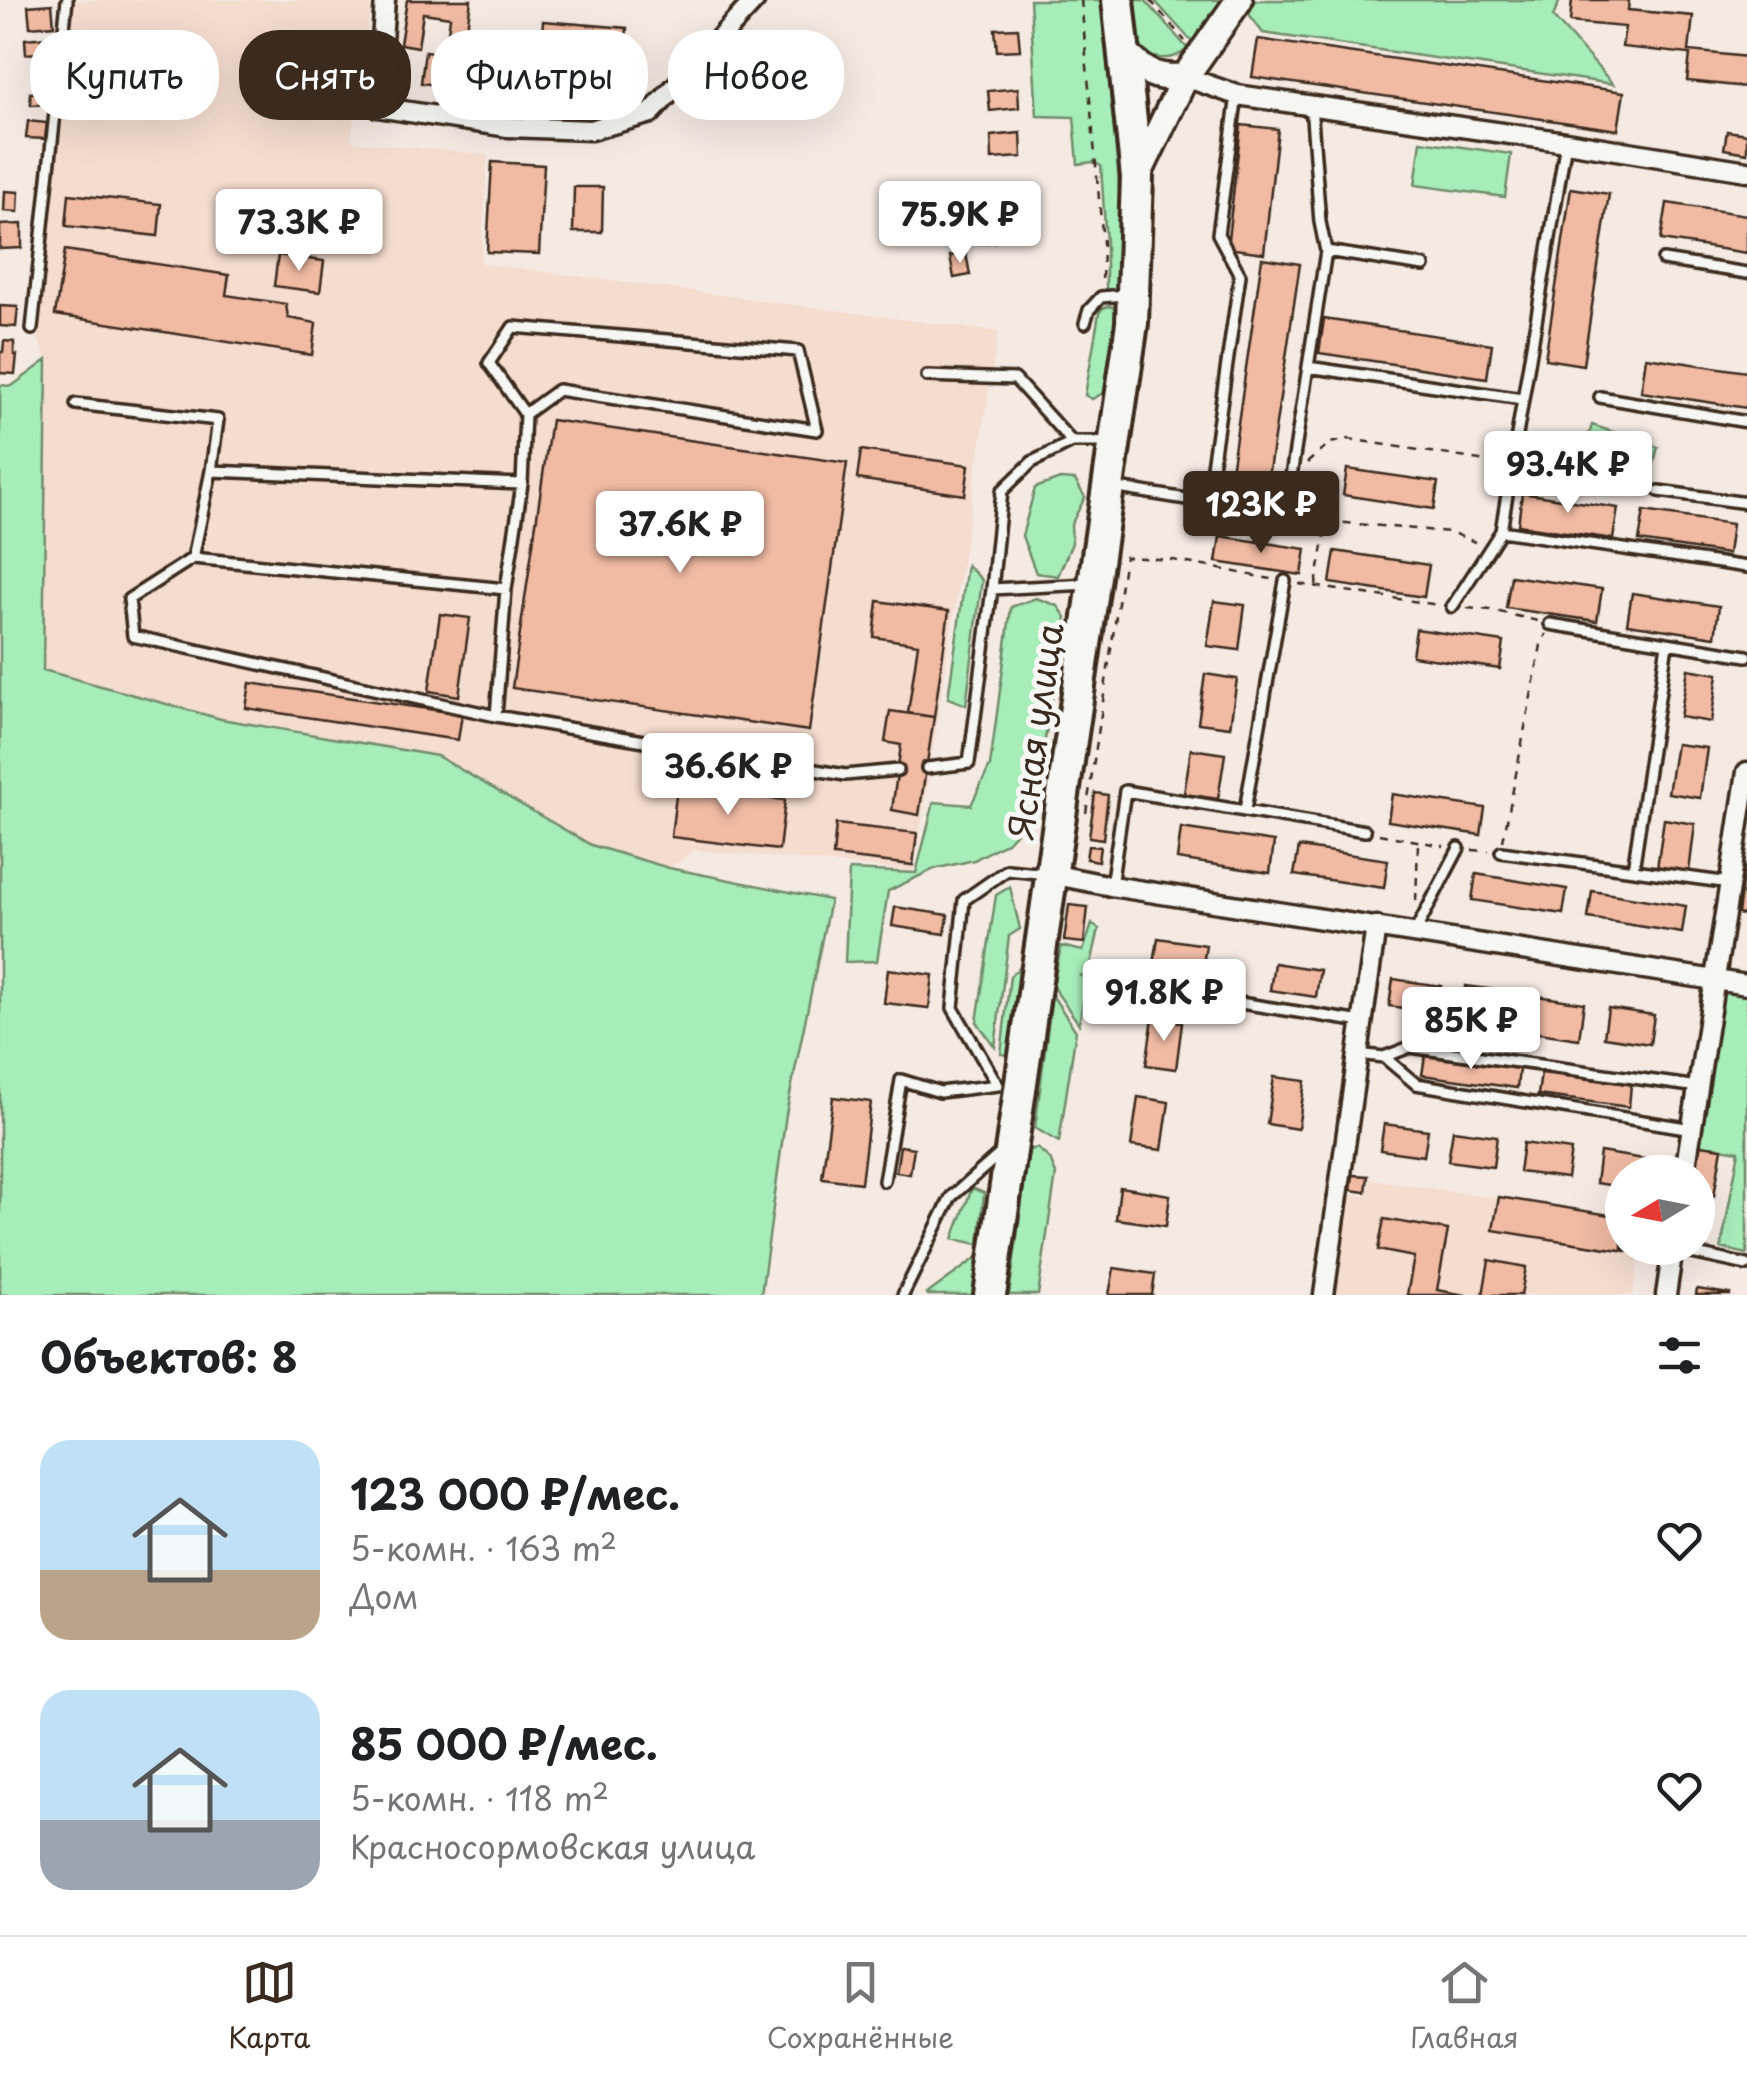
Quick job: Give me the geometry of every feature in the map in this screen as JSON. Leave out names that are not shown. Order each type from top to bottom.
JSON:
[{"type":"main road","name":"Ясная улица","points":[[990,1295],[1012,1144],[1008,1087],[1051,874],[1116,442],[1134,294],[1138,177],[1118,0]]},
{"type":"main road","points":[[1138,177],[1192,67],[1238,0]]},
{"type":"main road","points":[[1124,52],[1145,72],[1157,76],[1192,67]]},
{"type":"street","points":[[385,0],[376,108],[508,128],[591,130],[651,114],[754,0]]},
{"type":"street","points":[[1192,67],[1236,95],[1747,171]]},
{"type":"street","points":[[1688,1155],[1747,772]]},
{"type":"street","points":[[1051,874],[1747,984]]},
{"type":"street","points":[[1324,1295],[1376,926]]},
{"type":"street","points":[[1666,1295],[1670,1265]]},
{"type":"lane","points":[[32,330],[68,0]]},
{"type":"lane","points":[[1206,502],[1240,274],[1218,234],[1236,95]]},
{"type":"lane","points":[[1109,486],[1285,514],[1326,251],[1320,222],[1311,105]]},
{"type":"lane","points":[[1452,607],[1500,531],[1566,142]]},
{"type":"lane","points":[[1326,251],[1424,266]]},
{"type":"lane","points":[[1663,260],[1747,273]]},
{"type":"lane","points":[[1086,322],[1089,310],[1101,297],[1134,294]]},
{"type":"lane","points":[[496,716],[506,589],[522,484],[525,414],[489,363],[513,327],[798,351],[818,430],[558,390],[525,414]]},
{"type":"lane","points":[[1308,367],[1522,399]]},
{"type":"lane","points":[[927,376],[1015,380],[1072,442]]},
{"type":"lane","points":[[1600,397],[1747,422]]},
{"type":"lane","points":[[76,404],[218,420],[192,558]]},
{"type":"lane","points":[[927,768],[969,763],[1002,491],[1032,462],[1072,442],[1116,442]]},
{"type":"lane","points":[[1511,465],[1616,485]]},
{"type":"lane","points":[[211,471],[522,484]]},
{"type":"lane","points":[[1660,491],[1747,503]]},
{"type":"lane","points":[[1500,531],[1747,567]]},
{"type":"lane","points":[[506,589],[192,558],[129,599],[132,636],[496,716],[845,775],[898,770]]},
{"type":"lane","points":[[1246,810],[1284,581]]},
{"type":"lane","points":[[992,589],[1094,583]]},
{"type":"lane","points":[[1550,624],[1747,656]]},
{"type":"lane","points":[[1633,870],[1667,644]]},
{"type":"lane","points":[[1111,886],[1126,790],[1365,831]]},
{"type":"lane","points":[[1415,932],[1459,848]]},
{"type":"lane","points":[[1501,852],[1730,884]]},
{"type":"lane","points":[[1008,1087],[953,1008],[964,900],[1007,870],[1051,874]]},
{"type":"lane","points":[[1099,981],[1362,1022]]},
{"type":"lane","points":[[1358,1054],[1384,1057],[1410,1047],[1698,1087]]},
{"type":"lane","points":[[1384,1057],[1416,1084],[1692,1128]]},
{"type":"lane","points":[[884,1181],[902,1080],[940,1092],[1008,1087]]},
{"type":"lane","points":[[904,1295],[951,1198],[1012,1144]]},
{"type":"lane","points":[[1715,1258],[1747,1265]]},
{"type":"path","points":[[1082,0],[1103,243],[1101,297]]},
{"type":"path","points":[[1150,0],[1192,67]]},
{"type":"path","points":[[1290,477],[1330,443],[1349,439],[1511,465]]},
{"type":"path","points":[[1616,485],[1660,491]]},
{"type":"path","points":[[1285,514],[1327,522],[1450,532],[1489,548]]},
{"type":"path","points":[[1316,587],[1327,522]]},
{"type":"path","points":[[1084,824],[1125,557],[1174,560],[1316,587],[1491,610],[1550,624],[1541,645],[1501,852],[1365,831]]},
{"type":"path","points":[[1415,932],[1418,841]]},
{"type":"shaded area","points":[[72,0],[372,0],[368,30],[239,30],[239,120],[354,120],[351,141],[488,155],[481,263],[998,332],[914,871],[694,850],[669,868],[591,845],[437,756],[221,719],[43,670],[47,360],[38,339],[60,120],[219,120],[219,30],[69,30]]},
{"type":"shaded area","points":[[1370,1179],[1605,1214],[1605,1265],[1637,1265],[1633,1295],[1335,1295],[1349,1195],[1367,1196]]},
{"type":"green space","points":[[1030,0],[1101,0],[1118,171],[1123,275],[1117,291],[1106,288],[1101,166],[1093,162],[1078,164],[1074,117],[1037,116]]},
{"type":"green space","points":[[1134,0],[1145,0],[1188,49],[1168,58],[1148,54],[1137,37]]},
{"type":"green space","points":[[1154,0],[1223,0],[1193,43]]},
{"type":"green space","points":[[1256,0],[1560,0],[1553,17],[1613,84],[1263,33],[1249,14]]},
{"type":"green space","points":[[1421,141],[1511,154],[1505,197],[1415,185]]},
{"type":"green space","points":[[1109,306],[1121,309],[1109,390],[1092,399],[1085,395],[1099,313]]},
{"type":"green space","points":[[47,360],[43,670],[221,719],[437,756],[591,845],[669,868],[830,900],[786,1114],[761,1295],[0,1295],[0,385],[12,386]]},
{"type":"green space","points":[[1592,425],[1658,447],[1648,484],[1598,474],[1582,458]]},
{"type":"green space","points":[[1060,479],[1075,480],[1085,497],[1071,525],[1072,543],[1058,576],[1036,573],[1022,536],[1035,488]]},
{"type":"green space","points":[[967,565],[982,580],[966,705],[948,698]]},
{"type":"green space","points":[[1036,598],[1058,606],[1066,617],[1032,815],[1007,842],[974,860],[934,869],[888,891],[877,961],[845,962],[849,870],[916,873],[934,802],[971,805],[990,766],[1011,607]]},
{"type":"green space","points":[[1010,887],[1020,929],[1009,936],[995,1047],[977,1022],[996,895]]},
{"type":"green space","points":[[1092,924],[1099,929],[1088,977],[1079,975],[1087,979],[1079,1024],[1053,987],[1061,946],[1083,951]]},
{"type":"green space","points":[[1019,968],[1011,1050],[1007,1055],[1001,1054],[1010,976]]},
{"type":"green space","points":[[1719,990],[1747,994],[1747,1254],[1721,1248],[1739,1151],[1694,1144]]},
{"type":"green space","points":[[1052,995],[1076,1031],[1059,1142],[1035,1128]]},
{"type":"green space","points":[[1037,1148],[1050,1159],[1056,1174],[1038,1295],[1009,1295],[1029,1150]]},
{"type":"green space","points":[[972,1188],[984,1193],[979,1244],[953,1239]]},
{"type":"green space","points":[[979,1256],[974,1295],[927,1294]]},
{"type":"building","points":[[407,0],[471,0],[467,30],[448,30],[450,17],[423,13],[418,47],[411,46],[411,30],[402,30]]},
{"type":"building","points":[[1572,0],[1629,0],[1628,10],[1693,16],[1689,51],[1747,57],[1747,87],[1687,81],[1690,54],[1622,47],[1625,27],[1570,22]]},
{"type":"building","points":[[52,4],[54,25],[30,27],[28,6]]},
{"type":"building","points":[[543,21],[627,28],[627,30],[542,30]]},
{"type":"building","points":[[1018,28],[1020,50],[997,51],[995,29]]},
{"type":"building","points":[[25,39],[30,39],[30,54],[26,54]]},
{"type":"building","points":[[1258,39],[1624,92],[1618,130],[1252,77]]},
{"type":"building","points":[[425,51],[431,52],[431,84],[421,83]]},
{"type":"building","points":[[1018,88],[1019,108],[990,111],[988,91]]},
{"type":"building","points":[[28,121],[47,123],[45,139],[26,138]]},
{"type":"building","points":[[1241,125],[1278,129],[1264,253],[1227,248]]},
{"type":"building","points":[[1727,131],[1747,134],[1747,153],[1724,149]]},
{"type":"building","points":[[1021,133],[1022,157],[992,159],[991,136]]},
{"type":"building","points":[[492,162],[544,165],[539,254],[487,252]]},
{"type":"building","points":[[574,187],[603,187],[602,232],[573,232]]},
{"type":"building","points":[[1571,188],[1609,194],[1583,365],[1545,359]]},
{"type":"building","points":[[5,191],[19,192],[18,212],[4,211]]},
{"type":"building","points":[[69,194],[161,204],[158,236],[66,226]]},
{"type":"building","points":[[1667,203],[1747,215],[1747,253],[1661,240]]},
{"type":"building","points":[[944,209],[946,227],[926,230],[924,212]]},
{"type":"building","points":[[992,211],[995,242],[964,245],[961,214]]},
{"type":"building","points":[[22,224],[22,248],[0,249],[0,225]]},
{"type":"building","points":[[65,250],[229,275],[226,295],[286,304],[288,318],[316,323],[312,355],[55,315]]},
{"type":"building","points":[[966,253],[970,275],[954,278],[950,256]]},
{"type":"building","points":[[278,255],[324,261],[320,292],[274,286]]},
{"type":"building","points":[[1262,258],[1300,264],[1264,504],[1227,499]]},
{"type":"building","points":[[0,306],[18,307],[16,327],[0,326]]},
{"type":"building","points":[[1324,319],[1492,344],[1487,378],[1319,353]]},
{"type":"building","points":[[4,341],[14,342],[15,374],[0,373]]},
{"type":"building","points":[[1646,357],[1747,372],[1747,408],[1641,392]]},
{"type":"building","points":[[551,420],[847,463],[809,731],[512,688]]},
{"type":"building","points":[[861,450],[969,465],[965,495],[857,479]]},
{"type":"building","points":[[1347,469],[1438,482],[1434,509],[1343,495]]},
{"type":"building","points":[[1522,493],[1618,508],[1613,539],[1518,525]]},
{"type":"building","points":[[1644,511],[1732,524],[1728,554],[1639,541]]},
{"type":"building","points":[[1220,536],[1306,549],[1302,575],[1216,562]]},
{"type":"building","points":[[1335,551],[1429,565],[1424,597],[1330,583]]},
{"type":"building","points":[[1511,576],[1602,589],[1597,621],[1506,608]]},
{"type":"building","points":[[1632,593],[1719,606],[1715,637],[1627,624]]},
{"type":"building","points":[[878,601],[949,611],[934,717],[908,713],[918,644],[874,637]]},
{"type":"building","points":[[1214,601],[1245,605],[1239,650],[1207,646]]},
{"type":"building","points":[[440,614],[470,618],[459,696],[429,691]]},
{"type":"building","points":[[1416,629],[1504,642],[1500,669],[1412,656]]},
{"type":"building","points":[[1688,669],[1718,674],[1711,722],[1680,717]]},
{"type":"building","points":[[1205,674],[1237,679],[1230,727],[1198,723]]},
{"type":"building","points":[[250,683],[462,714],[458,740],[246,708]]},
{"type":"building","points":[[890,711],[934,717],[919,815],[892,810],[901,745],[885,742]]},
{"type":"building","points":[[1676,744],[1707,748],[1700,798],[1668,793]]},
{"type":"building","points":[[1191,749],[1225,754],[1218,799],[1184,794]]},
{"type":"building","points":[[677,787],[785,800],[779,850],[671,837]]},
{"type":"building","points":[[1095,793],[1108,795],[1103,839],[1089,837]]},
{"type":"building","points":[[1392,794],[1485,808],[1481,835],[1388,821]]},
{"type":"building","points":[[1664,819],[1695,824],[1689,872],[1657,868]]},
{"type":"building","points":[[836,824],[917,833],[913,865],[833,856]]},
{"type":"building","points":[[1181,828],[1274,842],[1270,873],[1177,859]]},
{"type":"building","points":[[1088,846],[1100,847],[1098,861],[1086,859]]},
{"type":"building","points":[[1299,847],[1388,860],[1384,888],[1294,875]]},
{"type":"building","points":[[1747,867],[1747,916],[1738,914]]},
{"type":"building","points":[[1476,874],[1567,889],[1563,914],[1472,900]]},
{"type":"building","points":[[1592,891],[1686,906],[1682,933],[1588,918]]},
{"type":"building","points":[[1069,905],[1088,907],[1084,943],[1064,941]]},
{"type":"building","points":[[895,907],[948,915],[945,934],[892,926]]},
{"type":"building","points":[[1158,938],[1206,945],[1201,978],[1153,971]]},
{"type":"building","points":[[1274,963],[1320,970],[1316,997],[1270,990]]},
{"type":"building","points":[[888,969],[933,975],[929,1008],[884,1003]]},
{"type":"building","points":[[1393,979],[1441,986],[1437,1013],[1389,1006]]},
{"type":"building","points":[[1466,986],[1518,993],[1514,1023],[1462,1016]]},
{"type":"building","points":[[1537,996],[1584,1003],[1579,1039],[1532,1032]]},
{"type":"building","points":[[1608,1008],[1654,1015],[1650,1044],[1604,1037]]},
{"type":"building","points":[[1153,1018],[1182,1023],[1176,1069],[1146,1065]]},
{"type":"building","points":[[1425,1056],[1519,1069],[1517,1088],[1422,1075]]},
{"type":"building","points":[[1541,1073],[1631,1084],[1629,1107],[1538,1095]]},
{"type":"building","points":[[1274,1077],[1305,1081],[1298,1129],[1267,1124]]},
{"type":"building","points":[[833,1097],[871,1102],[861,1183],[822,1178]]},
{"type":"building","points":[[1138,1097],[1169,1102],[1162,1150],[1131,1146]]},
{"type":"building","points":[[1384,1124],[1428,1130],[1424,1156],[1380,1150]]},
{"type":"building","points":[[1453,1130],[1497,1136],[1493,1167],[1448,1161]]},
{"type":"building","points":[[1523,1143],[1571,1150],[1567,1178],[1519,1172]]},
{"type":"building","points":[[1694,1144],[1722,1148],[1715,1190],[1715,1155],[1692,1155]]},
{"type":"building","points":[[900,1146],[914,1148],[910,1174],[896,1172]]},
{"type":"building","points":[[1600,1152],[1619,1155],[1605,1155],[1605,1184],[1596,1183]]},
{"type":"building","points":[[1353,1175],[1368,1176],[1366,1192],[1351,1190]]},
{"type":"building","points":[[1120,1187],[1170,1195],[1166,1226],[1116,1219]]},
{"type":"building","points":[[1499,1197],[1605,1214],[1605,1248],[1493,1230]]},
{"type":"building","points":[[1384,1219],[1448,1230],[1437,1290],[1466,1295],[1407,1295],[1414,1257],[1378,1250]]},
{"type":"building","points":[[1489,1260],[1526,1267],[1521,1295],[1483,1295]]},
{"type":"building","points":[[1114,1268],[1155,1274],[1152,1295],[1109,1295]]},
{"type":"building","points":[[1697,1289],[1730,1294],[1730,1295],[1696,1295]]}]
